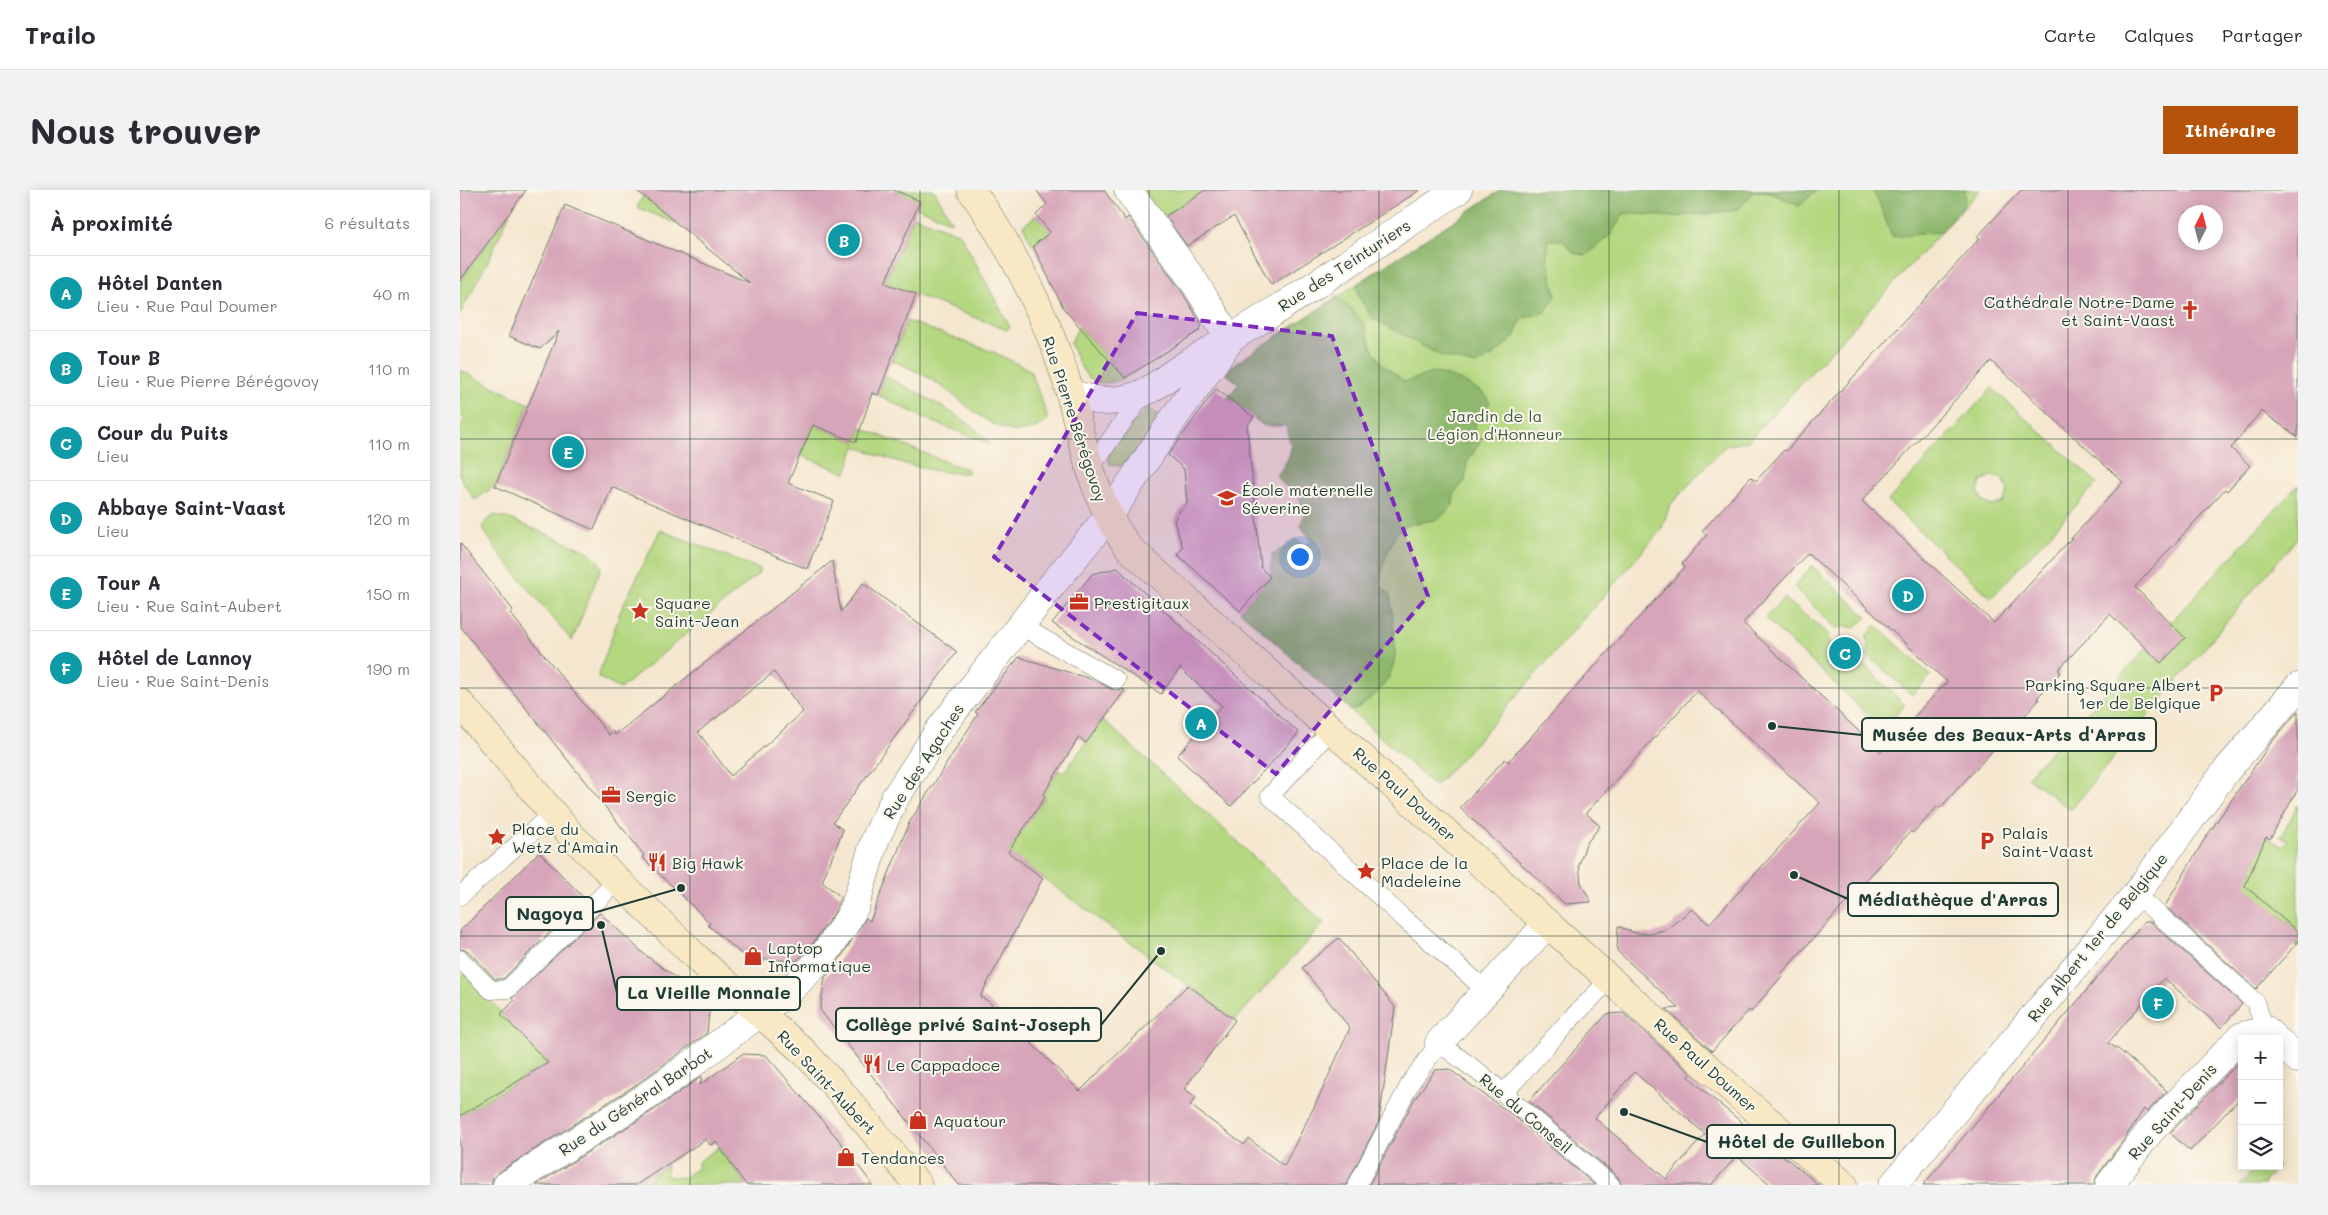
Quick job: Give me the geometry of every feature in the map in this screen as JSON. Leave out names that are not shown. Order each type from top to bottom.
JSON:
[{"type":"street","name":"Rue Pierre Bérégovoy","points":[[972,190],[1022,276],[1060,363],[1090,468],[1108,517]]},
{"type":"street","points":[[1128,190],[1195,283],[1230,340]]},
{"type":"street","name":"Rue des Teinturiers","points":[[1144,394],[1185,365],[1230,340],[1458,190]]},
{"type":"street","name":"Rue des Agaches","points":[[760,1014],[790,990],[821,959],[855,906],[875,840],[895,798],[940,729],[1005,644],[1108,517],[1230,340]]},
{"type":"street","points":[[1070,393],[1086,399],[1110,402],[1144,394]]},
{"type":"street","name":"Rue Paul Doumer","points":[[1108,517],[1130,549],[1745,1101],[1844,1185]]},
{"type":"street","name":"Rue Albert 1er de Belgique","points":[[1893,1185],[2136,894],[2226,771],[2298,687]]},
{"type":"street","name":"Rue Saint-Aubert","points":[[460,703],[552,814],[616,881],[698,959],[786,1035],[840,1091],[918,1185]]},
{"type":"street","points":[[1439,1043],[1548,923]]},
{"type":"street","name":"Rue du Général Barbot","points":[[507,1185],[534,1177],[760,1014]]},
{"type":"street","name":"Rue Saint-Denis","points":[[2108,1185],[2151,1130],[2238,1040]]},
{"type":"street","points":[[2283,1046],[2298,1059]]},
{"type":"lane","points":[[1090,468],[1144,394]]},
{"type":"lane","points":[[1021,626],[1116,680]]},
{"type":"lane","points":[[1332,729],[1270,796],[1401,916],[1487,991]]},
{"type":"lane","points":[[460,896],[552,814]]},
{"type":"lane","points":[[460,959],[491,990],[508,989],[616,881]]},
{"type":"lane","points":[[2136,894],[2255,1002],[2272,1035]]},
{"type":"lane","points":[[1504,1094],[1610,978]]},
{"type":"lane","points":[[1357,1185],[1411,1082],[1439,1043]]},
{"type":"lane","name":"Rue du Conseil","points":[[1439,1043],[1504,1094],[1611,1185]]},
{"type":"highlighted area","points":[[1137,313],[1332,336],[1428,596],[1276,774],[994,557]]},
{"type":"green space","points":[[682,190],[685,227],[637,207],[643,196],[664,213]]},
{"type":"green space","points":[[894,190],[934,190],[952,222],[917,207],[920,201]]},
{"type":"green space","points":[[1144,190],[1212,190],[1195,196],[1163,217]]},
{"type":"green space","name":"Jardin de la Légion d'Honneur","points":[[1501,190],[1980,190],[1748,441],[1725,446],[1670,505],[1661,530],[1481,737],[1435,786],[1240,611],[1316,572],[1301,414],[1228,398],[1239,383],[1226,374],[1232,366]]},
{"type":"green space","points":[[1501,190],[1817,190],[1799,206],[1767,191],[1753,191],[1740,208],[1730,211],[1673,217],[1624,213],[1611,234],[1586,255],[1574,253],[1562,240],[1549,240],[1547,256],[1556,296],[1545,312],[1521,319],[1514,337],[1494,355],[1476,365],[1441,356],[1372,318],[1359,297],[1357,284]]},
{"type":"green space","points":[[1872,190],[1967,190],[1961,209],[1941,232],[1892,237],[1879,202]]},
{"type":"green space","points":[[511,210],[489,259],[460,314],[460,281]]},
{"type":"green space","points":[[1075,211],[1033,246],[1023,226],[1036,215],[1042,222]]},
{"type":"green space","points":[[914,216],[960,234],[1010,327],[1007,330],[885,283]]},
{"type":"green space","points":[[1337,297],[1349,306],[1364,324],[1372,349],[1382,364],[1405,382],[1434,372],[1460,380],[1485,394],[1490,403],[1477,416],[1474,432],[1480,442],[1467,463],[1465,481],[1454,493],[1453,505],[1439,519],[1407,525],[1396,533],[1385,558],[1379,584],[1390,595],[1395,647],[1394,662],[1390,675],[1382,687],[1370,699],[1352,711],[1240,611],[1270,577],[1272,554],[1286,547],[1295,539],[1306,545],[1312,541],[1301,526],[1305,511],[1297,492],[1284,485],[1277,476],[1291,451],[1287,426],[1264,426],[1228,398],[1239,383],[1226,374],[1232,366]]},
{"type":"green space","points":[[907,321],[993,352],[1030,370],[1047,415],[1046,421],[1032,429],[1019,431],[1005,429],[979,415],[937,383],[892,360]]},
{"type":"green space","points":[[1079,326],[1125,378],[1103,383],[1088,377],[1083,371],[1070,343]]},
{"type":"green space","points":[[460,370],[529,404],[495,486],[475,500],[460,478],[460,425],[465,420],[460,415]]},
{"type":"green space","points":[[885,376],[956,415],[990,444],[926,419],[878,395]]},
{"type":"green space","points":[[1992,388],[2097,483],[1991,598],[1888,501]],"holes":[[[1992,476],[2004,480],[2008,491],[2003,502],[1993,506],[1983,502],[1978,492],[1981,481]]]},
{"type":"green space","points":[[1148,408],[1161,417],[1135,455],[1120,466],[1110,464],[1108,456],[1121,435]]},
{"type":"green space","points":[[813,425],[856,442],[861,428],[968,469],[968,473],[939,471],[910,465],[855,446],[846,473],[800,455]]},
{"type":"green space","points":[[2298,485],[2298,537],[2133,733],[2071,810],[2027,777]]},
{"type":"green space","points":[[495,515],[510,519],[589,552],[598,561],[601,568],[572,641],[498,552],[482,527],[487,520]]},
{"type":"green space","points":[[660,530],[760,569],[758,574],[620,689],[598,677],[621,610]]},
{"type":"green space","points":[[1812,566],[1867,617],[1855,628],[1846,626],[1836,628],[1794,587]]},
{"type":"green space","points":[[1784,598],[1828,634],[1830,656],[1825,663],[1832,671],[1840,664],[1863,664],[1905,705],[1883,729],[1765,618]]},
{"type":"green space","points":[[1876,625],[1931,676],[1912,695],[1868,656],[1869,646],[1866,637]]},
{"type":"green space","points":[[1103,720],[1324,923],[1235,1020],[1008,852],[1045,797],[1043,795],[1059,770],[1064,772]]},
{"type":"green space","points":[[2298,805],[2298,948],[2292,941],[2291,925],[2277,914],[2271,921],[2234,889],[2243,874],[2251,873],[2250,863],[2265,837],[2283,847],[2288,840],[2281,836]]},
{"type":"green space","points":[[465,973],[547,1062],[543,1071],[536,1070],[460,1116],[460,978]]},
{"type":"green space","points":[[719,1147],[746,1185],[641,1185],[667,1165],[666,1176],[683,1178],[698,1168],[698,1162]]},
{"type":"green space","points":[[2253,1170],[2274,1170],[2264,1182],[2265,1185],[2239,1185]]},
{"type":"building","points":[[460,190],[526,190],[460,281]]},
{"type":"building","points":[[636,190],[894,190],[920,201],[885,283],[916,294],[878,395],[872,393],[856,442],[813,425],[788,483],[834,501],[807,569],[612,487],[594,530],[495,486],[559,331],[540,349],[509,336],[565,205],[750,283]]},
{"type":"building","points":[[1036,190],[1104,190],[1125,220],[1128,217],[1182,292],[1202,325],[1199,331],[1125,378],[1064,309],[1033,246],[1050,232],[1036,215],[1047,204]]},
{"type":"building","points":[[1205,190],[1420,190],[1271,285],[1234,216],[1187,246],[1166,216]]},
{"type":"building","points":[[2021,190],[2298,190],[2298,437],[2261,411],[2231,448],[2250,466],[2227,491],[2225,489],[2135,587],[2185,638],[2161,663],[2110,614],[2058,670],[2061,672],[2037,698],[2039,700],[1940,808],[1938,806],[1913,833],[1911,831],[1781,974],[1783,975],[1751,1012],[1749,1010],[1712,1051],[1666,1009],[1679,1008],[1617,951],[1618,926],[1635,933],[1650,934],[1667,929],[1692,909],[1709,924],[1820,803],[1697,691],[1586,813],[1600,826],[1586,844],[1579,865],[1581,883],[1591,902],[1565,904],[1460,808],[1505,759],[1508,762],[1685,567],[1682,564],[1707,535],[1702,531],[1751,477],[1756,481],[1784,450],[1786,451],[1980,238],[1977,237]],"holes":[[[1991,361],[2123,482],[1994,623],[1862,501]],[[1808,553],[1947,682],[1881,752],[1743,623]]]},
{"type":"building","points":[[1216,389],[1254,417],[1247,426],[1261,568],[1270,577],[1240,611],[1177,554],[1183,548],[1174,521],[1187,503],[1184,469],[1168,455]]},
{"type":"building","points":[[460,543],[513,610],[510,613],[609,735],[613,731],[615,735],[832,561],[841,612],[863,583],[957,652],[833,822],[843,830],[822,882],[841,897],[834,913],[809,949],[796,961],[764,959],[760,966],[739,952],[708,925],[710,923],[642,857],[644,855],[460,626]],"holes":[[[774,672],[803,712],[731,776],[698,732]]]},
{"type":"building","points":[[1117,568],[1299,733],[1231,806],[1177,756],[1222,706],[1180,668],[1161,694],[1052,623],[1092,574]]},
{"type":"building","points":[[1019,657],[1097,681],[1111,689],[1125,690],[1086,743],[1079,737],[1043,795],[1045,797],[1008,852],[1043,878],[980,997],[988,1001],[1080,1091],[1188,985],[1235,1020],[1184,1089],[1196,1097],[1190,1105],[1244,1145],[1249,1139],[1284,1166],[1321,1093],[1350,1028],[1302,968],[1339,938],[1395,1007],[1379,1121],[1346,1185],[959,1185],[820,1010],[825,977],[834,968],[866,918],[870,921],[909,823],[978,714],[975,712]]},
{"type":"building","points":[[2298,711],[2298,789],[2270,839],[2266,837],[2245,886],[2298,932],[2298,942],[2256,989],[2165,906],[2204,840],[2270,744]]},
{"type":"building","points":[[539,852],[584,898],[503,979],[495,979],[468,951],[460,949],[460,931]]},
{"type":"building","points":[[600,913],[644,954],[710,1003],[707,1033],[637,1084],[499,1172],[493,1177],[491,1185],[460,1185],[460,1116],[548,1063],[501,1014],[514,1001],[512,998]]},
{"type":"building","points":[[2144,922],[2151,922],[2242,1004],[2221,1028],[2164,978],[2108,1043],[2118,1049],[2167,1091],[2147,1112],[2144,1109],[2097,1176],[2094,1185],[1923,1185]]},
{"type":"building","points":[[1623,1013],[1691,1074],[1689,1077],[1711,1097],[1819,1185],[1771,1185],[1737,1156],[1711,1185],[1621,1185],[1618,1177],[1529,1101],[1607,1014]],"holes":[[[1634,1072],[1705,1134],[1666,1179],[1595,1118]]]},
{"type":"building","points":[[742,1054],[766,1055],[838,1139],[873,1185],[746,1185],[716,1142],[710,1145],[706,1139],[636,1185],[536,1185],[654,1110],[702,1076],[700,1085]]},
{"type":"building","points":[[2238,1063],[2238,1100],[2190,1151],[2170,1133]]},
{"type":"building","points":[[1449,1069],[1515,1117],[1595,1185],[1369,1185],[1414,1100],[1435,1070]]},
{"type":"place","name":"Tour B","points":[[844,240]]},
{"type":"place","name":"Cathédrale Notre-Dame et Saint-Vaast","points":[[2190,310]]},
{"type":"place","name":"Tour A","points":[[568,452]]},
{"type":"place","name":"École maternelle Séverine","points":[[1227,498]]},
{"type":"place","name":"Abbaye Saint-Vaast","points":[[1908,595]]},
{"type":"place","name":"Prestigitaux","points":[[1079,602]]},
{"type":"place","name":"Square Saint-Jean","points":[[640,611]]},
{"type":"place","name":"Cour du Puits","points":[[1845,653]]},
{"type":"place","name":"Parking Square Albert 1er de Belgique","points":[[2216,693]]},
{"type":"place","name":"Hôtel Danten","points":[[1201,723]]},
{"type":"place","name":"Musée des Beaux-Arts d'Arras","points":[[1772,726]]},
{"type":"place","name":"Sergic","points":[[611,795]]},
{"type":"place","name":"Place du Wetz d'Amain","points":[[497,837]]},
{"type":"place","name":"Palais Saint-Vaast","points":[[1987,841]]},
{"type":"place","name":"Big Hawk","points":[[657,862]]},
{"type":"place","name":"Place de la Madeleine","points":[[1366,871]]},
{"type":"place","name":"Médiathèque d'Arras","points":[[1794,875]]},
{"type":"place","name":"Nagoya","points":[[681,888]]},
{"type":"place","name":"La Vieille Monnaie","points":[[601,925]]},
{"type":"place","name":"Collège privé Saint-Joseph","points":[[1161,951]]},
{"type":"place","name":"Laptop Informatique","points":[[753,956]]},
{"type":"place","name":"Hôtel de Lannoy","points":[[2158,1003]]},
{"type":"place","name":"Le Cappadoce","points":[[872,1064]]},
{"type":"place","name":"Hôtel de Guillebon","points":[[1624,1112]]},
{"type":"place","name":"Aquatour","points":[[918,1120]]},
{"type":"place","name":"Tendances","points":[[846,1157]]}]
